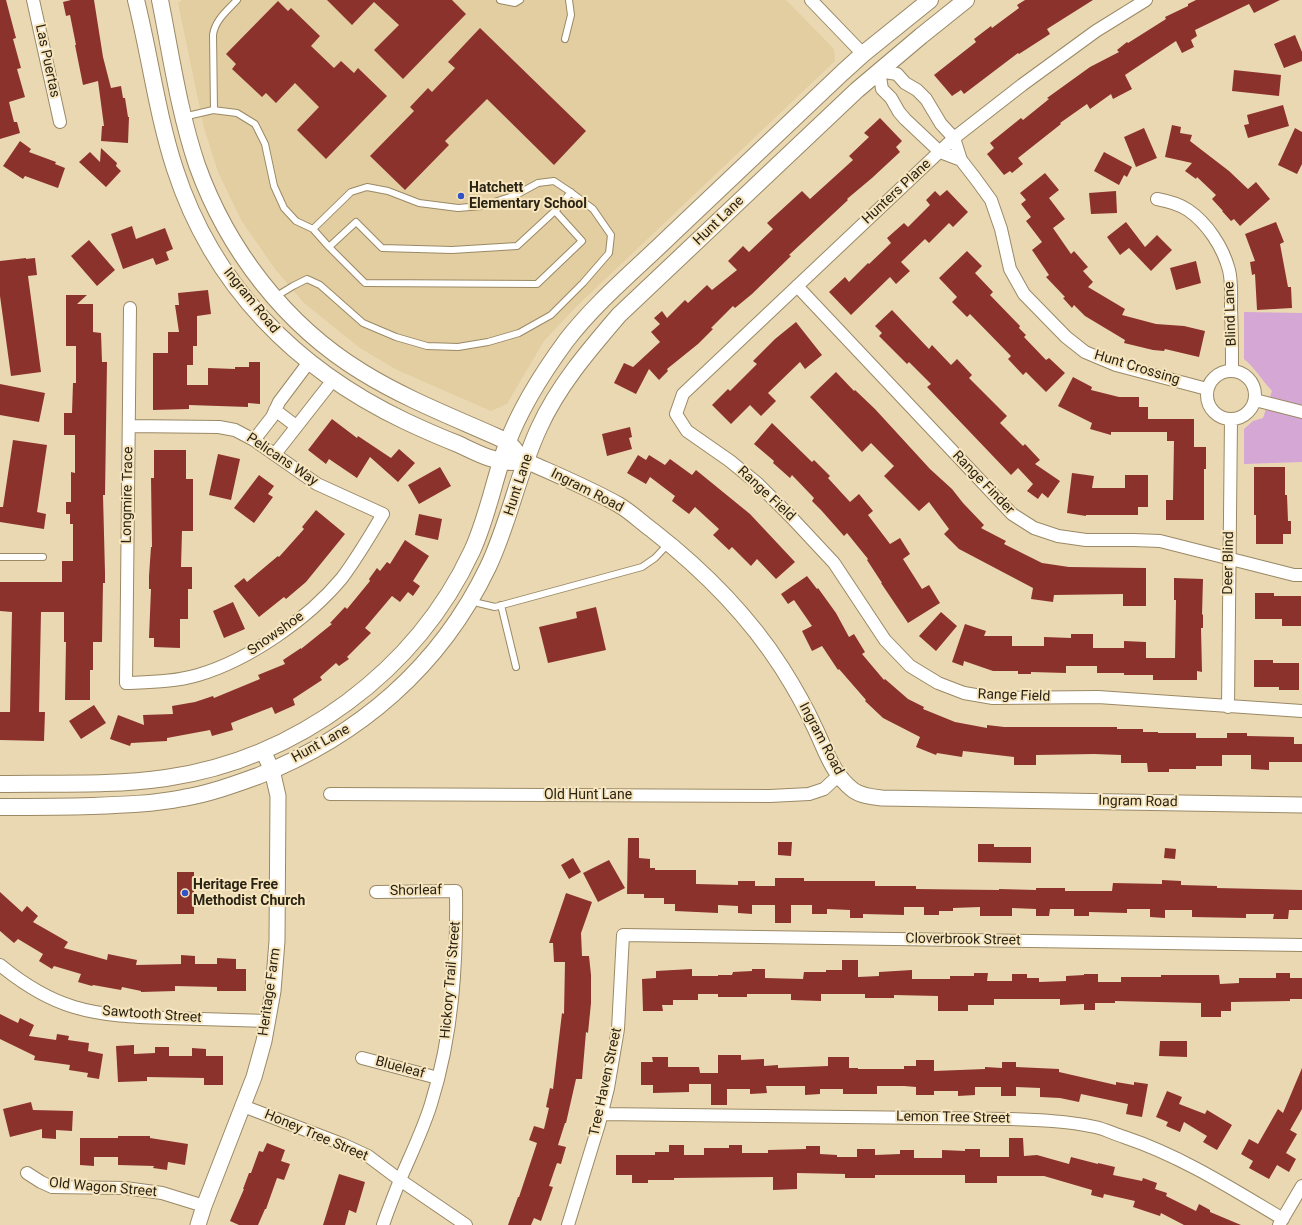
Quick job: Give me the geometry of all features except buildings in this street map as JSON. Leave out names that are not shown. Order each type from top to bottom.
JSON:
[{"type":"main road","name":"Ingram Road","points":[[136,0],[162,123],[184,193],[205,238],[243,295],[275,332],[309,362],[360,398],[382,410],[488,458],[501,462],[526,461]]},
{"type":"main road","name":"Ingram Road","points":[[160,0],[184,117],[197,164],[206,187],[229,235],[243,257],[274,298],[291,316],[318,340],[361,372],[401,394],[508,442],[526,461]]},
{"type":"main road","name":"Hunt Lane","points":[[0,784],[143,781],[214,768],[263,751],[301,733],[342,706],[378,678],[394,663],[415,639],[446,596],[472,550],[489,508],[508,442],[532,394],[566,342],[587,317],[634,270],[863,54],[930,0]]},
{"type":"main road","name":"Hunt Lane","points":[[0,807],[126,805],[184,798],[217,790],[272,770],[296,759],[336,737],[378,707],[425,662],[454,625],[471,598],[488,568],[507,522],[526,461],[547,412],[574,370],[619,315],[857,90],[966,0]]},
{"type":"main road","points":[[863,54],[879,71]]},
{"type":"main road","points":[[162,123],[184,117]]},
{"type":"main road","points":[[184,193],[200,209],[250,288],[265,298],[274,298]]},
{"type":"street","name":"Las Puertas","points":[[33,0],[60,122]]},
{"type":"street","points":[[811,0],[863,54]]},
{"type":"street","name":"Hunters Plane","points":[[676,414],[683,394],[954,138],[1022,85],[1096,31],[1146,0]]},
{"type":"street","points":[[879,71],[882,89],[891,98],[905,119],[940,152],[961,160]]},
{"type":"street","name":"Hunt Crossing","points":[[879,71],[897,74],[905,83],[917,90],[926,99],[941,124],[954,138],[961,160],[991,200],[1010,269],[1019,286],[1024,294],[1066,337],[1085,352],[1116,365],[1207,389]]},
{"type":"street","name":"Blind Lane","points":[[1157,199],[1172,202],[1188,210],[1202,222],[1221,251],[1229,270],[1231,290],[1232,370]]},
{"type":"street","name":"Range Finder","points":[[797,286],[1012,514],[1034,528],[1058,536],[1086,540],[1160,541],[1302,576]]},
{"type":"street","name":"Longmire Trace","points":[[126,683],[130,308]]},
{"type":"street","points":[[254,440],[272,417],[279,402],[309,362]]},
{"type":"street","points":[[1232,370],[1240,372],[1250,380],[1255,392],[1254,400],[1251,408],[1246,414],[1239,418],[1222,418],[1214,413],[1209,406],[1206,398],[1207,389],[1210,381],[1216,375],[1224,371],[1232,370]]},
{"type":"street","points":[[275,454],[333,380]]},
{"type":"street","points":[[1254,400],[1302,412]]},
{"type":"street","points":[[275,410],[296,426]]},
{"type":"street","name":"Range Field","points":[[676,414],[687,431],[730,461],[758,484],[792,518],[834,563],[885,640],[910,666],[938,683],[964,693],[993,698],[1098,697],[1302,712]]},
{"type":"street","name":"Deer Blind","points":[[1228,707],[1231,419]]},
{"type":"street","name":"Pelicans Way","points":[[129,426],[219,427],[235,430],[254,440],[317,484],[383,514]]},
{"type":"street","name":"Ingram Road","points":[[526,461],[619,505],[669,543],[714,584],[740,613],[782,668],[814,726],[833,767],[854,790],[869,797],[1302,805]]},
{"type":"street","name":"Snowshoe","points":[[126,683],[163,682],[197,676],[226,665],[253,651],[290,626],[321,600],[341,578],[357,557],[383,514]]},
{"type":"street","name":"Heritage Farm","points":[[198,1225],[254,1077],[268,1021],[273,991],[277,941],[278,796],[272,770],[263,751]]},
{"type":"street","name":"Old Hunt Lane","points":[[330,794],[770,796],[809,794],[824,789],[839,775]]},
{"type":"street","name":"Shorleaf","points":[[376,892],[456,891]]},
{"type":"street","name":"Hickory Trail Street","points":[[383,1225],[423,1126],[446,1048],[454,985],[456,891]]},
{"type":"street","name":"Cloverbrook Street","points":[[623,935],[1302,945]]},
{"type":"street","name":"Tree Haven Street","points":[[568,1225],[608,1088],[618,1029],[623,935]]},
{"type":"street","name":"Sawtooth Street","points":[[0,965],[30,987],[52,998],[74,1007],[100,1013],[128,1016],[268,1021]]},
{"type":"street","name":"Blueleaf","points":[[362,1058],[438,1078]]},
{"type":"street","name":"Honey Tree Street","points":[[243,1106],[342,1144],[368,1156],[400,1180],[466,1225]]},
{"type":"street","name":"Lemon Tree Street","points":[[601,1114],[1010,1119],[1053,1121],[1096,1127],[1137,1141],[1178,1159],[1215,1178],[1281,1222]]},
{"type":"street","name":"Old Wagon Street","points":[[27,1174],[52,1187],[125,1188],[162,1193],[204,1206]]},
{"type":"street","points":[[1281,1222],[1302,1186]]},
{"type":"lane","points":[[214,110],[213,35],[215,26],[221,16],[237,0]]},
{"type":"lane","points":[[500,0],[515,3],[520,0]]},
{"type":"lane","points":[[565,39],[571,15],[569,0]]},
{"type":"lane","points":[[184,117],[214,110],[237,113],[255,124],[265,144],[274,186],[284,208],[296,221],[313,229],[365,283],[537,284],[582,241],[554,211]]},
{"type":"lane","points":[[274,298],[293,286],[307,280],[320,285],[363,322],[396,337],[427,346],[458,347],[488,342],[519,333],[551,316],[584,283],[609,253],[611,235],[593,209],[554,182],[538,183],[516,195],[482,206],[458,208],[419,203],[388,191],[367,187],[351,192],[313,229]]},
{"type":"lane","points":[[329,247],[356,222],[382,248],[452,250],[517,246],[554,211],[570,192]]},
{"type":"lane","points":[[471,598],[478,603],[495,607],[642,567],[655,558],[669,543]]},
{"type":"lane","points":[[0,557],[43,557]]},
{"type":"lane","points":[[501,605],[516,667]]},
{"type":"shaded area","name":"Hatchett Elementary School","points":[[182,0],[786,0],[834,49],[835,61],[577,306],[544,341],[507,404],[491,411],[397,370],[360,348],[304,303],[275,269],[241,220],[218,172],[204,128],[178,3]]},
{"type":"shaded area","points":[[1244,312],[1302,313],[1302,462],[1244,464],[1244,429],[1253,421],[1263,418],[1272,391],[1244,359]]},
{"type":"place","name":"Hatchett Elementary School","points":[[461,196]]},
{"type":"place","name":"Heritage Free Methodist Church","points":[[185,893]]}]
